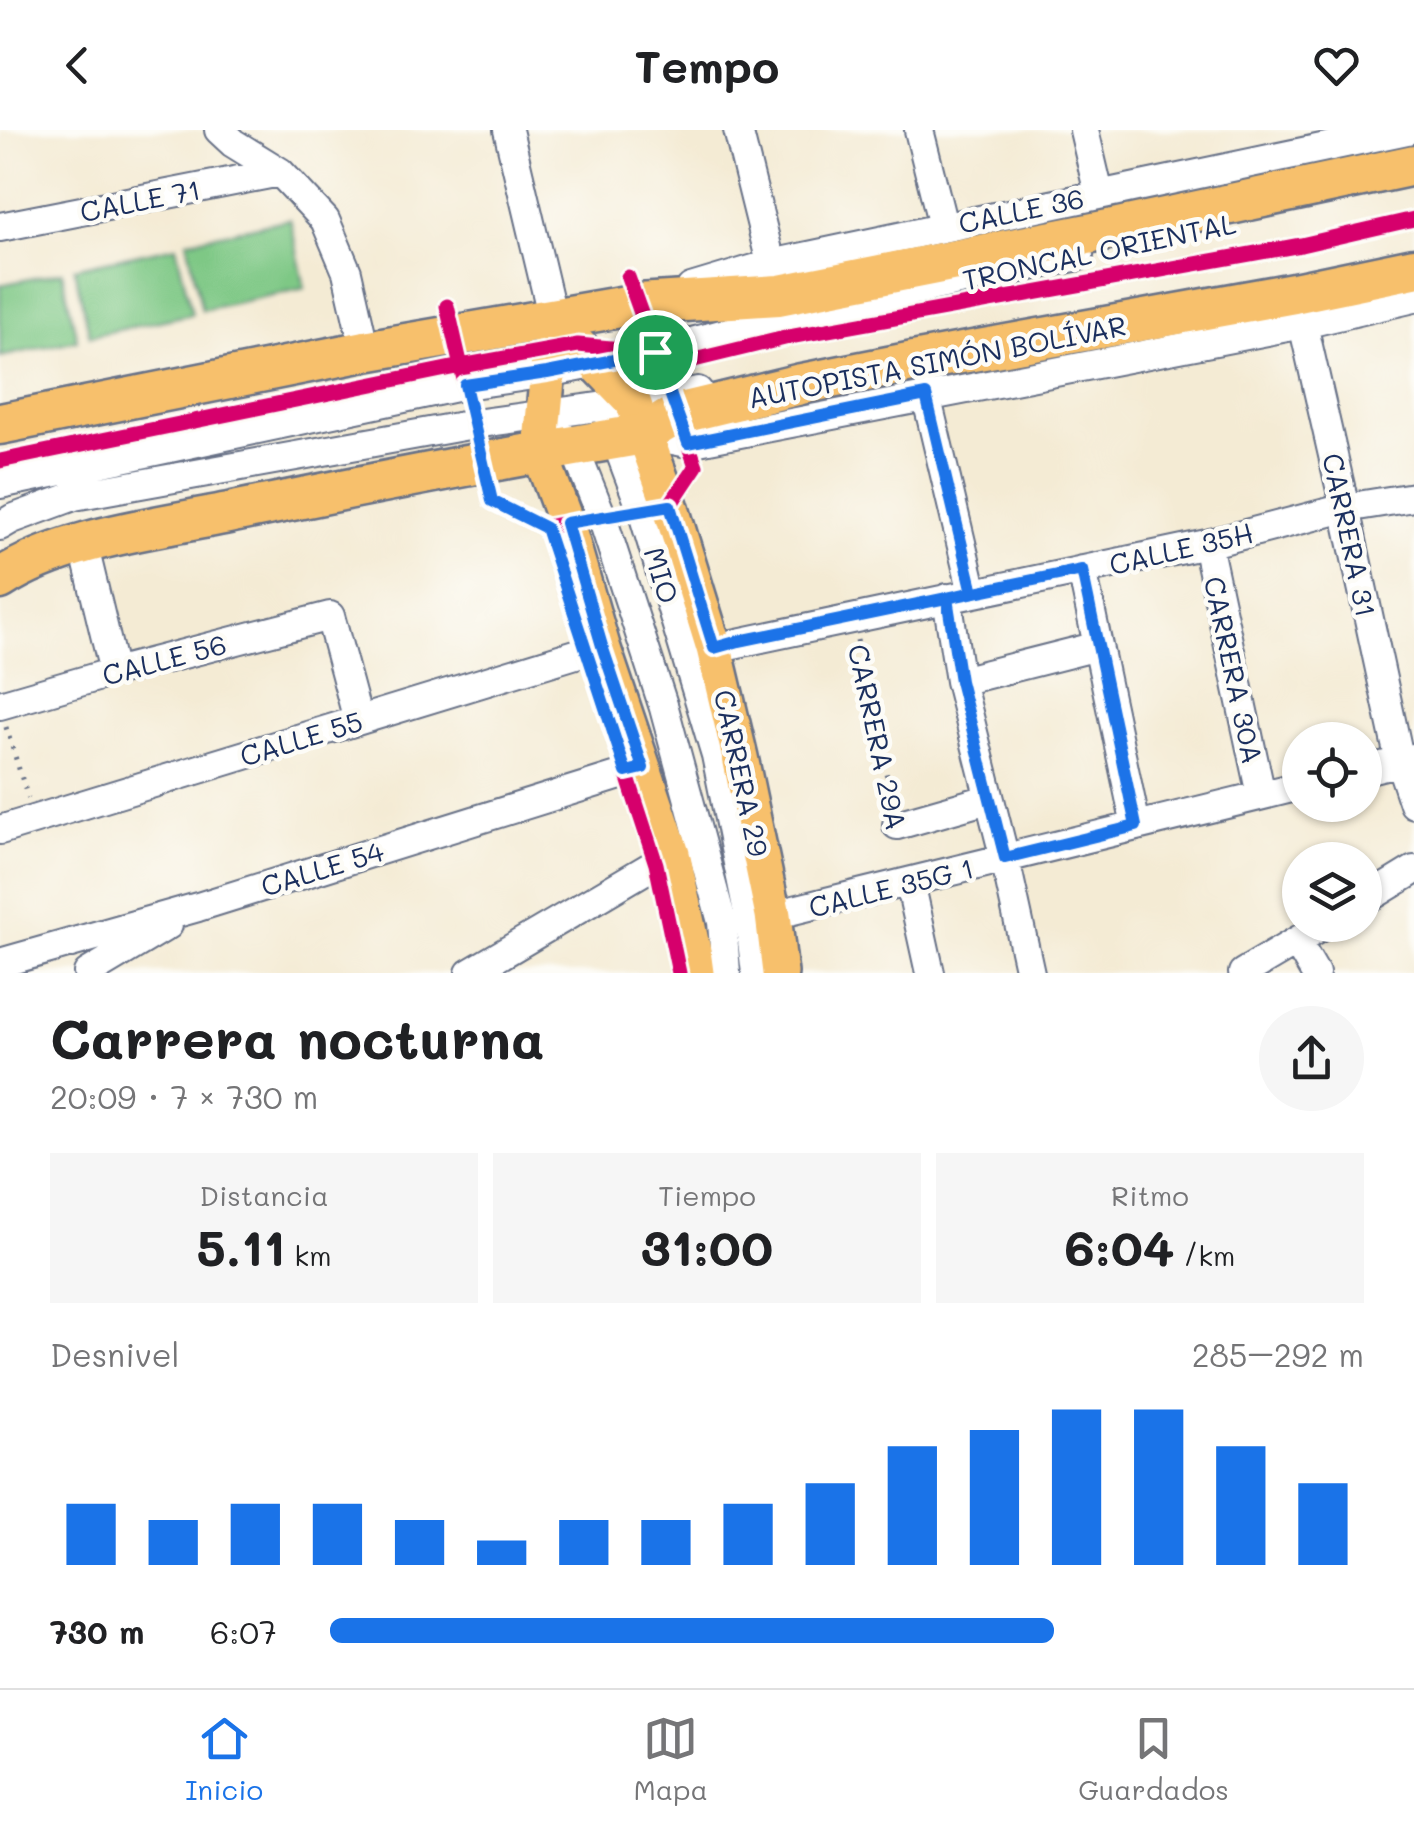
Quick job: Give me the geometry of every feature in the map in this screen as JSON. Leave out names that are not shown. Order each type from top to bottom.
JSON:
[{"type":"highway","points":[[0,424],[552,318],[638,304],[778,292],[1282,160],[1414,165]]},
{"type":"highway","name":"AUTOPISTA SIMÓN BOLÍVAR","points":[[0,578],[24,563],[83,543],[390,480],[624,421],[677,414],[801,384],[1414,268]]},
{"type":"main road","name":"CARRERA 29","points":[[552,318],[596,364],[670,506],[714,648],[773,915],[780,973]]},
{"type":"main road","points":[[552,318],[547,373],[552,438],[566,523],[602,646],[672,854],[696,973]]},
{"type":"street","points":[[508,130],[552,318]]},
{"type":"street","points":[[0,484],[465,385],[655,352],[778,292],[738,130]]},
{"type":"street","points":[[919,130],[943,226]]},
{"type":"street","points":[[1084,130],[1098,194]]},
{"type":"street","name":"CALLE 36","points":[[778,292],[943,226],[1282,160],[1407,130]]},
{"type":"street","points":[[221,134],[280,172],[325,220],[347,272],[365,351]]},
{"type":"street","name":"CALLE 71","points":[[0,228],[280,172]]},
{"type":"street","name":"TRONCAL ORIENTAL","points":[[778,292],[1414,184]]},
{"type":"street","name":"TRONCAL ORIENTAL","points":[[624,421],[671,397],[797,368],[1414,251]]},
{"type":"street","points":[[624,421],[688,443],[1302,324],[1414,298]]},
{"type":"street","name":"CARRERA 31","points":[[1302,324],[1407,760],[1414,804]]},
{"type":"street","points":[[926,395],[960,595],[960,681],[1030,973]]},
{"type":"street","name":"MIO","points":[[624,421],[642,510],[716,754],[756,973]]},
{"type":"street","points":[[0,526],[74,496],[419,434],[552,438]]},
{"type":"street","name":"MIO","points":[[552,438],[602,517],[664,708],[722,922],[726,973]]},
{"type":"street","name":"CALLE 35H","points":[[714,648],[1206,544],[1345,508],[1414,497]]},
{"type":"street","points":[[83,543],[114,672]]},
{"type":"street","name":"CARRERA 30A","points":[[1206,544],[1262,796]]},
{"type":"street","points":[[1082,570],[1136,826]]},
{"type":"street","name":"CALLE 56","points":[[3,716],[114,672],[330,616],[358,720]]},
{"type":"street","name":"CALLE 55","points":[[0,830],[602,646]]},
{"type":"street","points":[[960,681],[1098,646]]},
{"type":"street","points":[[1382,766],[1407,760]]},
{"type":"street","name":"CALLE 54","points":[[0,963],[643,768]]},
{"type":"street","name":"CALLE 35G 1","points":[[773,915],[1282,791]]},
{"type":"street","points":[[897,825],[988,800]]},
{"type":"street","points":[[470,973],[672,854]]},
{"type":"street","points":[[1382,890],[1414,870]]},
{"type":"street","points":[[910,882],[930,973]]},
{"type":"street","points":[[88,973],[198,906]]},
{"type":"street","points":[[1243,973],[1296,942],[1315,973]]},
{"type":"path","points":[[3,716],[34,820]]},
{"type":"green space","points":[[290,219],[305,288],[202,310],[187,241]]},
{"type":"green space","points":[[176,246],[192,314],[90,336],[74,268]]},
{"type":"green space","points":[[62,272],[77,340],[0,357],[0,285]]},
{"type":"cycle path","points":[[661,368],[789,337],[1301,245],[1414,219]]},
{"type":"cycle path","points":[[447,306],[492,501],[546,527],[670,505],[696,466],[628,277]]},
{"type":"cycle path","points":[[0,461],[578,345],[655,352]]},
{"type":"cycle path","points":[[546,527],[656,864],[679,973]]},
{"type":"route","points":[[655,352],[465,385],[492,501],[546,528],[626,772],[643,768],[566,523],[670,506],[714,648],[739,641],[947,598],[1082,570],[1136,826],[1005,858],[960,681],[947,598],[973,592],[926,395],[688,443],[655,352]]}]
